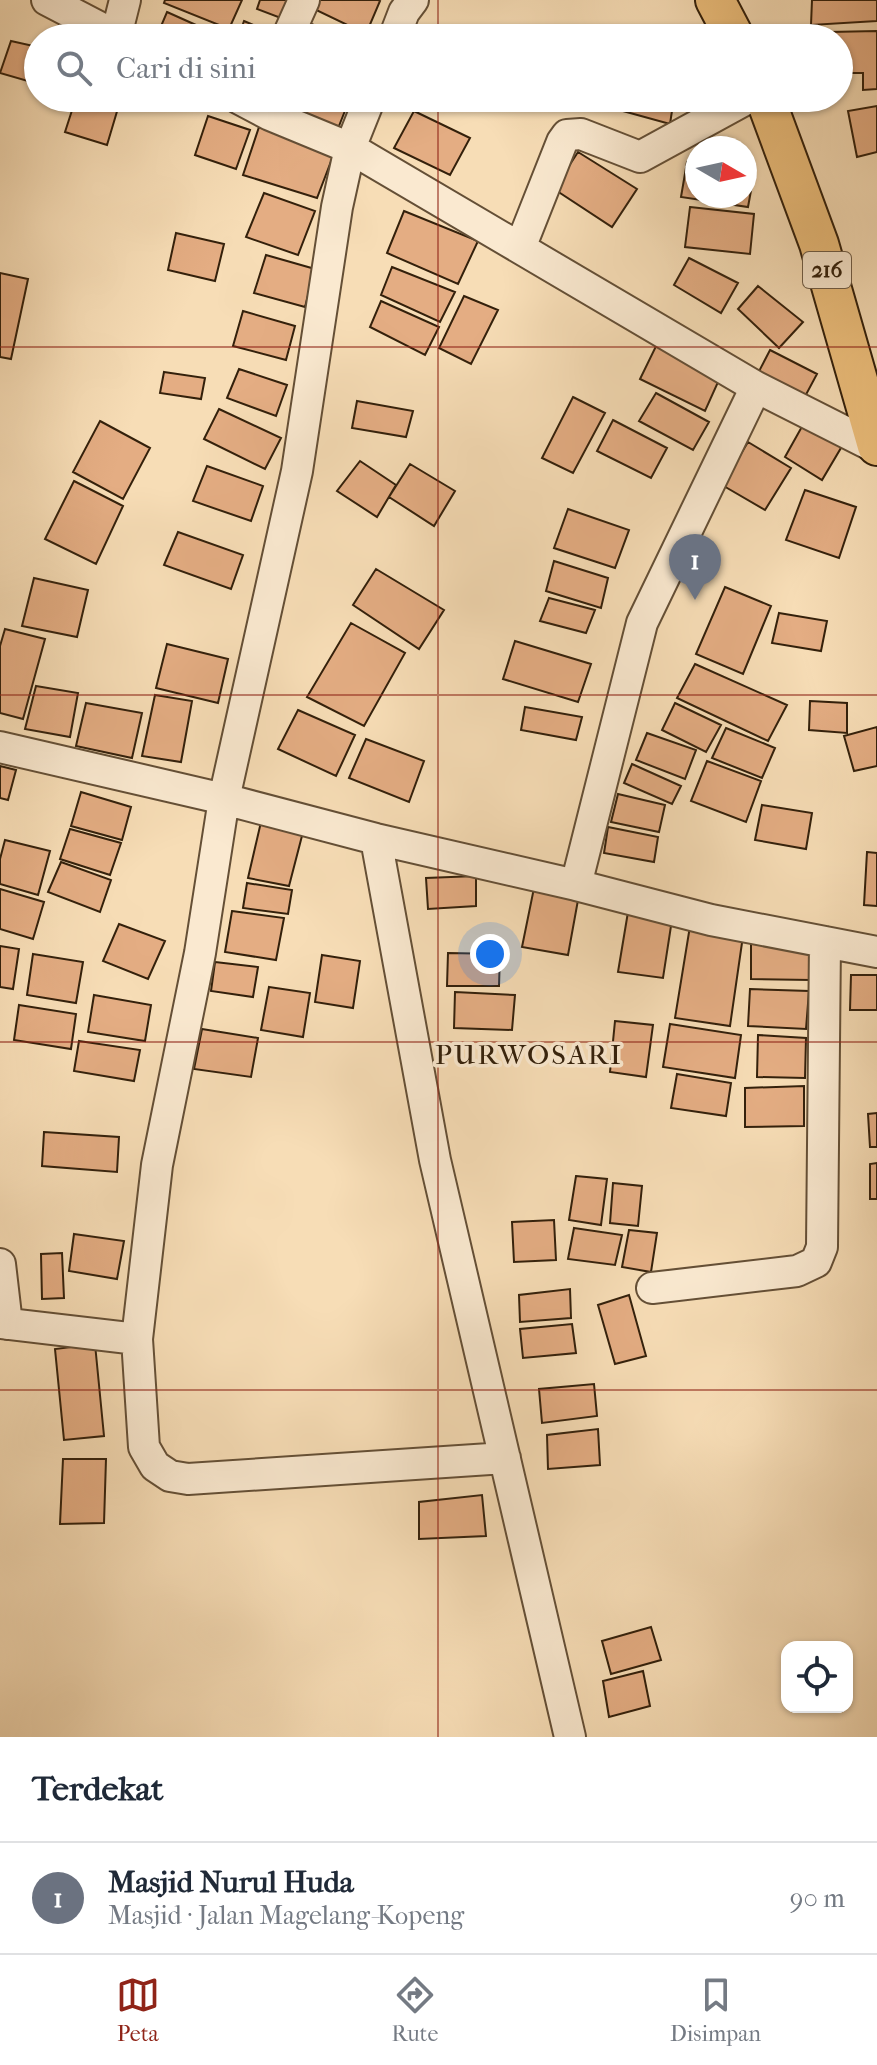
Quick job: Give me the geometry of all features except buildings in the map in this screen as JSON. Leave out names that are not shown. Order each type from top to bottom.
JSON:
[{"type":"main road","points":[[715,0],[728,24]]},
{"type":"main road","name":"216","points":[[770,112],[819,244],[877,447]]},
{"type":"street","points":[[47,0],[93,24]]},
{"type":"street","points":[[120,24],[125,0]]},
{"type":"street","points":[[293,24],[304,0]]},
{"type":"street","points":[[399,24],[413,0]]},
{"type":"street","points":[[275,112],[350,148],[756,387],[877,447]]},
{"type":"street","points":[[364,112],[350,148],[337,207],[297,471],[224,799],[200,953],[157,1165],[137,1339],[144,1447],[155,1466],[170,1476],[188,1479],[505,1458]]},
{"type":"street","points":[[520,248],[567,135],[581,134],[640,157],[722,112]]},
{"type":"street","points":[[576,885],[642,623],[756,387]]},
{"type":"street","points":[[0,747],[224,799],[711,920],[877,952]]},
{"type":"street","points":[[376,839],[435,1160],[570,1737]]},
{"type":"street","points":[[652,1288],[797,1271],[809,1267],[819,1254],[822,1247],[825,942]]},
{"type":"street","points":[[0,1264],[4,1324],[137,1339]]},
{"type":"place","name":"Masjid Nurul Huda","points":[[695,600]]},
{"type":"district","name":"PURWOSARI","points":[[529,1054]]}]
